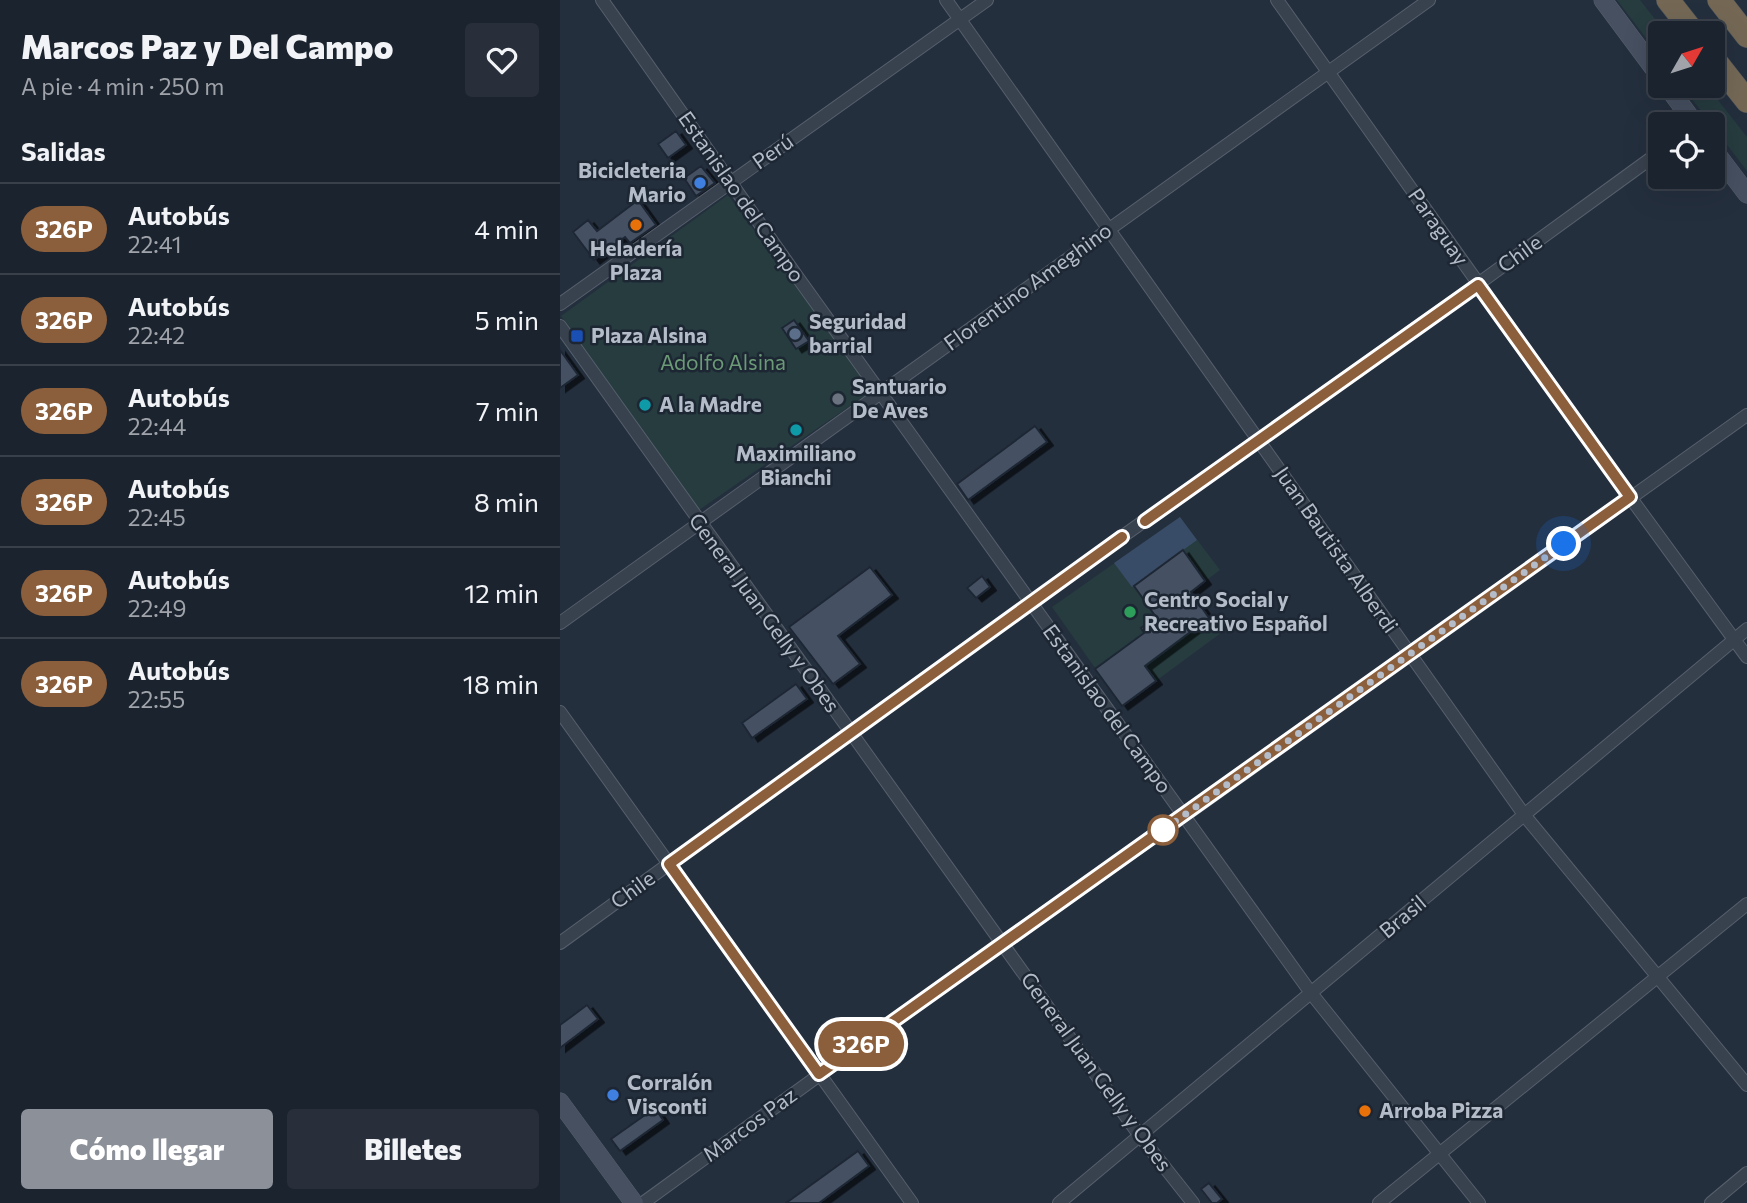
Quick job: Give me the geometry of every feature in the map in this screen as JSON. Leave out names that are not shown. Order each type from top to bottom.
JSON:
[{"type":"highway","points":[[1668,0],[1685,21]]},
{"type":"highway","points":[[1719,0],[1747,36]]},
{"type":"highway","points":[[1726,74],[1747,101]]},
{"type":"street","name":"Estanislao del Campo","points":[[602,0],[1311,993],[1479,1203]]},
{"type":"street","name":"Juan Bautista Alberdi","points":[[946,0],[1525,816],[1747,1085]]},
{"type":"street","name":"Perú","points":[[560,304],[987,0]]},
{"type":"street","name":"Paraguay","points":[[1277,0],[1478,285],[1747,657]]},
{"type":"street","name":"Florentino Ameghino","points":[[560,623],[1429,0]]},
{"type":"street","points":[[1596,0],[1607,7],[1648,61]]},
{"type":"street","name":"Chile","points":[[560,943],[1030,602],[1478,285],[1648,161]]},
{"type":"street","points":[[1725,165],[1747,194]]},
{"type":"street","name":"General Juan Gelly y Obes","points":[[560,326],[1140,1136],[1193,1203]]},
{"type":"street","name":"Marcos Paz","points":[[643,1203],[1001,943],[1747,415]]},
{"type":"street","name":"Brasil","points":[[1059,1203],[1747,629]]},
{"type":"street","points":[[560,712],[912,1203]]},
{"type":"street","points":[[1380,1203],[1747,904]]},
{"type":"street","points":[[560,1102],[634,1203]]},
{"type":"street","points":[[1711,1203],[1747,1173]]},
{"type":"green space","points":[[1617,0],[1640,0],[1657,21],[1648,21],[1648,41]]},
{"type":"green space","points":[[1691,98],[1716,98],[1747,137],[1747,171],[1725,142],[1725,112],[1702,112]]},
{"type":"green space","name":"Adolfo Alsina","points":[[728,195],[873,390],[699,510],[561,316]]},
{"type":"green space","name":"Centro Social y Recreativo Español","points":[[1180,517],[1220,570],[1191,592],[1221,633],[1122,706],[1052,607]]},
{"type":"water","points":[[1180,517],[1197,540],[1132,587],[1114,563]]},
{"type":"building","points":[[676,131],[686,145],[668,158],[658,144]]},
{"type":"building","name":"Bicicleteria Mario","points":[[701,166],[715,183],[696,196],[684,178]]},
{"type":"building","points":[[638,200],[656,225],[630,243],[625,237],[594,260],[573,232],[588,220],[597,231]]},
{"type":"building","name":"Seguridad barrial","points":[[794,320],[809,341],[796,349],[782,328]]},
{"type":"building","points":[[560,350],[578,375],[560,388]]},
{"type":"building","points":[[1035,426],[1047,442],[968,500],[957,484]]},
{"type":"building","points":[[1183,550],[1205,581],[1191,592],[1209,618],[1145,666],[1156,681],[1122,706],[1095,669],[1144,633],[1141,628],[1156,617],[1134,586]]},
{"type":"building","points":[[870,567],[892,595],[838,636],[860,664],[833,684],[789,627]]},
{"type":"building","points":[[982,576],[990,587],[976,598],[967,588]]},
{"type":"building","points":[[796,684],[807,699],[752,738],[742,723]]},
{"type":"building","points":[[587,1005],[598,1019],[560,1048],[560,1025]]},
{"type":"building","points":[[655,1108],[663,1120],[620,1151],[611,1139]]},
{"type":"building","points":[[858,1151],[869,1166],[819,1203],[786,1203]]},
{"type":"building","points":[[1209,1183],[1222,1199],[1217,1203],[1212,1203],[1201,1189]]},
{"type":"bus line","name":"326P","points":[[1122,537],[669,864],[819,1074],[1630,497],[1478,285],[1145,521]]},
{"type":"place","name":"Bicicleteria Mario","points":[[700,183]]},
{"type":"place","name":"Heladería Plaza","points":[[636,225]]},
{"type":"place","name":"Seguridad barrial","points":[[795,334]]},
{"type":"place","name":"Plaza Alsina","points":[[577,336]]},
{"type":"place","name":"Santuario De Aves","points":[[838,399]]},
{"type":"place","name":"A la Madre","points":[[645,405]]},
{"type":"place","name":"Maximiliano Bianchi","points":[[796,430]]},
{"type":"place","name":"Centro Social y Recreativo Español","points":[[1130,612]]},
{"type":"place","name":"Corralón Visconti","points":[[613,1095]]},
{"type":"place","name":"Arroba Pizza","points":[[1365,1111]]},
{"type":"route","points":[[1163,830],[1159,833],[1564,544]]}]
